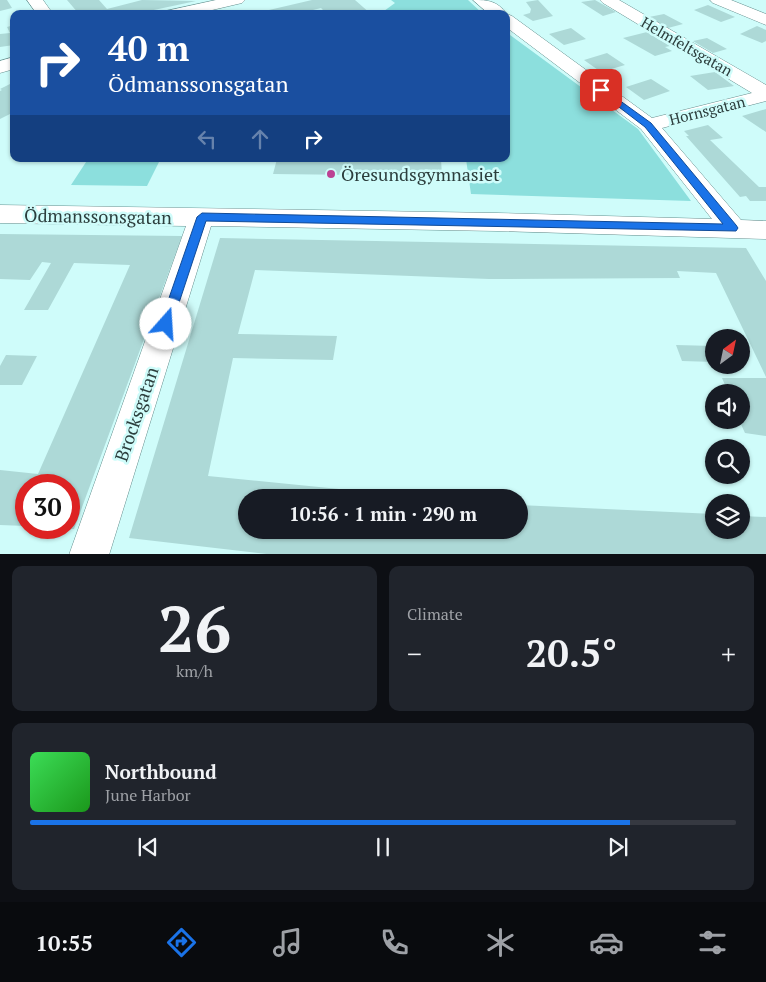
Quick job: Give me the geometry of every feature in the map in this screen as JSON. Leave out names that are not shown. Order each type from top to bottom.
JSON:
[{"type":"street","points":[[191,10],[237,0]]},
{"type":"street","points":[[481,0],[494,10]]},
{"type":"street","name":"Helmfeltsgatan","points":[[608,0],[766,94]]},
{"type":"street","points":[[718,0],[766,20]]},
{"type":"street","points":[[510,22],[648,125],[733,228]]},
{"type":"street","name":"Hornsgatan","points":[[648,125],[766,94]]},
{"type":"street","name":"Ödmanssonsgatan","points":[[0,214],[766,230]]},
{"type":"street","name":"Brocksgatan","points":[[89,554],[202,217]]},
{"type":"shaded area","points":[[391,0],[468,0],[479,10],[385,10],[395,3]]},
{"type":"shaded area","points":[[510,35],[638,129],[691,201],[471,194],[466,162],[510,162]]},
{"type":"shaded area","points":[[86,162],[159,162],[147,186],[71,185]]},
{"type":"building","points":[[0,0],[7,0],[12,8],[0,11]]},
{"type":"building","points":[[67,0],[99,0],[107,9],[142,0],[196,1],[154,10],[76,10]]},
{"type":"building","points":[[312,0],[355,0],[366,10],[323,10],[321,8],[313,10],[269,10]]},
{"type":"building","points":[[538,0],[553,16],[533,21],[523,15],[530,13],[531,9],[526,2]]},
{"type":"building","points":[[595,0],[616,12],[603,16],[581,2]]},
{"type":"building","points":[[708,5],[735,17],[721,22],[694,10]]},
{"type":"building","points":[[664,14],[683,24],[668,28],[649,17]]},
{"type":"building","points":[[757,26],[766,30],[766,41],[762,43],[740,34]]},
{"type":"building","points":[[571,28],[586,39],[564,45],[549,34]]},
{"type":"building","points":[[647,32],[670,46],[665,47],[672,51],[655,56],[623,38]]},
{"type":"building","points":[[10,33],[10,46],[0,47],[0,34]]},
{"type":"building","points":[[707,38],[727,49],[713,53],[693,41]]},
{"type":"building","points":[[607,53],[625,65],[601,72],[584,60]]},
{"type":"building","points":[[715,72],[734,86],[708,90],[690,76]]},
{"type":"building","points":[[651,79],[670,91],[644,100],[626,87]]},
{"type":"building","points":[[10,84],[10,114],[0,119],[0,91],[2,90],[0,89]]},
{"type":"building","points":[[766,109],[766,132],[742,116]]},
{"type":"building","points":[[708,125],[723,138],[710,140],[759,187],[766,187],[766,201],[750,201],[746,196],[740,197],[686,136],[689,136],[684,131]]},
{"type":"building","points":[[276,162],[441,162],[442,176],[273,174]]},
{"type":"building","points":[[0,234],[182,236],[80,513],[80,474],[38,474],[130,265],[74,263],[48,310],[24,310],[51,263],[42,262],[30,280],[0,279]]},
{"type":"building","points":[[220,238],[746,248],[766,281],[766,377],[750,344],[750,329],[743,329],[716,273],[677,271],[680,278],[489,279],[255,270],[238,334],[337,336],[333,360],[233,358],[208,476],[339,489],[238,489],[238,539],[528,539],[528,505],[705,514],[705,539],[750,539],[750,516],[766,517],[766,554],[266,554],[129,538]]},
{"type":"building","points":[[676,345],[705,346],[705,362],[682,361]]},
{"type":"building","points":[[6,355],[37,356],[22,385],[0,385],[0,366]]},
{"type":"building","points":[[722,378],[766,378],[766,436],[745,433],[743,429],[750,429],[750,384],[725,384]]},
{"type":"building","points":[[0,470],[38,474],[15,474],[15,526],[0,525]]},
{"type":"place","name":"Öresundsgymnasiet","points":[[331,174]]},
{"type":"route","points":[[166,324],[202,217],[733,228],[648,125],[601,90]]}]
